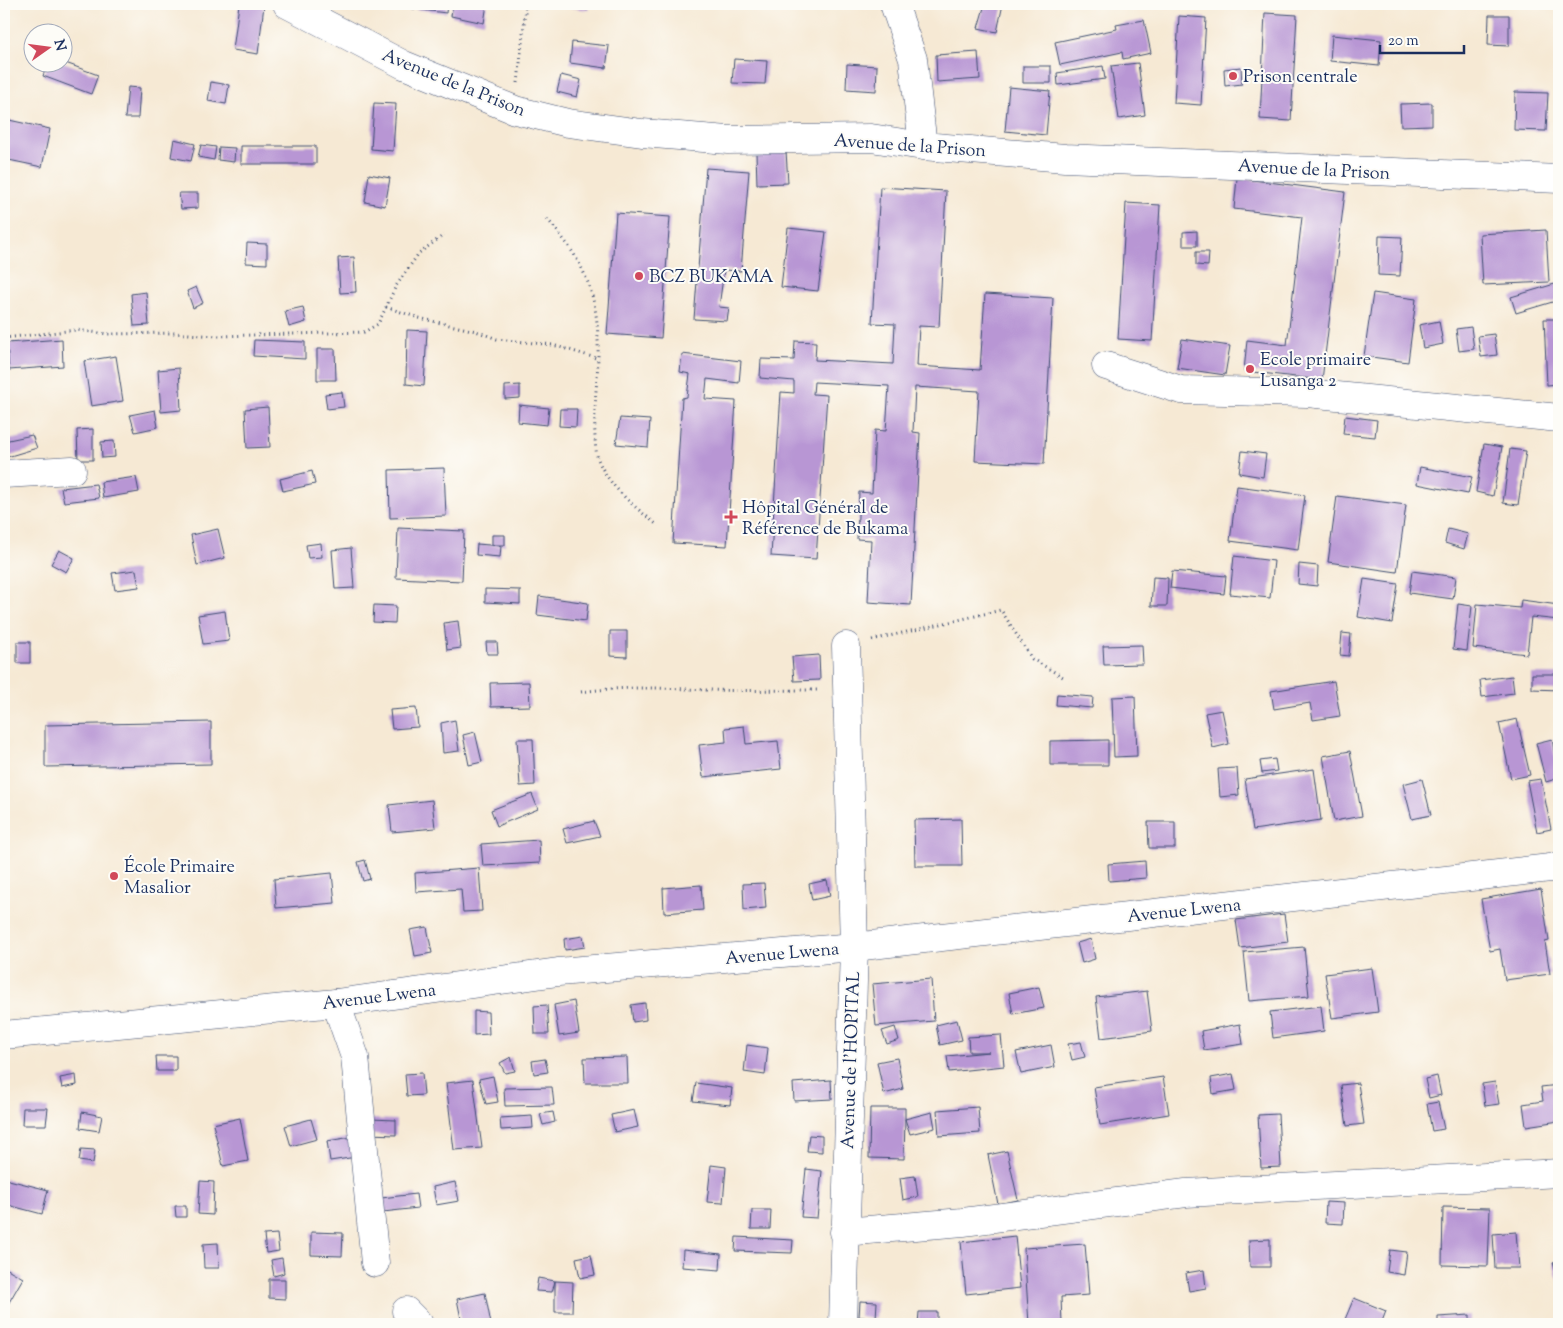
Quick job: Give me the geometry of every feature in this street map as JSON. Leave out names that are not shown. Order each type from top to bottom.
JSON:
[{"type":"street","name":"Avenue de la Prison","points":[[287,4],[404,66],[515,110],[568,123],[642,133],[728,140],[871,138],[923,146],[1066,158],[1559,180]]},
{"type":"street","points":[[894,4],[912,59],[923,146]]},
{"type":"street","points":[[1106,366],[1181,390],[1307,393],[1559,418]]},
{"type":"street","points":[[4,474],[72,470]]},
{"type":"street","name":"Avenue de l'HOPITAL","points":[[843,1324],[844,1232],[854,948],[846,646]]},
{"type":"street","name":"Avenue Lwena","points":[[4,1036],[336,1003],[558,972],[854,948],[1559,867]]},
{"type":"street","points":[[336,1003],[355,1057],[376,1264]]},
{"type":"street","points":[[844,1232],[963,1222],[1186,1193],[1559,1173]]},
{"type":"path","points":[[515,110],[526,4]]},
{"type":"path","points":[[547,219],[569,244],[587,277],[598,317],[598,359],[594,410],[598,459],[623,496],[656,524]]},
{"type":"path","points":[[4,338],[76,330],[108,334],[217,336],[364,332],[378,324],[396,286],[419,253],[444,235]]},
{"type":"path","points":[[386,307],[419,318],[476,331],[497,339],[553,345],[598,359]]},
{"type":"path","points":[[846,646],[1001,610],[1032,660],[1063,677]]},
{"type":"path","points":[[581,692],[608,688],[672,687],[708,690],[847,689]]},
{"type":"building","points":[[141,4],[166,4],[166,8],[141,6]]},
{"type":"building","points":[[239,4],[264,5],[258,54],[233,50]]},
{"type":"building","points":[[391,4],[447,4],[446,13],[391,6]]},
{"type":"building","points":[[453,4],[487,4],[484,23],[451,16]]},
{"type":"building","points":[[567,4],[589,4],[588,10],[567,7]]},
{"type":"building","points":[[985,4],[1003,4],[997,32],[978,28]]},
{"type":"building","points":[[1265,13],[1297,15],[1291,121],[1260,119]]},
{"type":"building","points":[[1489,15],[1509,15],[1509,46],[1488,45]]},
{"type":"building","points":[[1179,16],[1206,18],[1201,105],[1174,103]]},
{"type":"building","points":[[1144,20],[1151,53],[1123,59],[1122,52],[1060,65],[1055,42],[1117,29],[1116,25]]},
{"type":"building","points":[[1332,35],[1381,40],[1379,66],[1330,61]]},
{"type":"building","points":[[572,42],[609,46],[606,68],[570,63]]},
{"type":"building","points":[[978,52],[980,79],[937,82],[936,55]]},
{"type":"building","points":[[734,59],[767,61],[765,84],[732,83]]},
{"type":"building","points":[[1138,63],[1145,115],[1119,119],[1111,66]]},
{"type":"building","points":[[847,64],[877,66],[876,91],[846,89]]},
{"type":"building","points":[[72,65],[98,75],[91,94],[43,76],[44,72],[72,72]]},
{"type":"building","points":[[1023,66],[1051,66],[1051,83],[1023,83]]},
{"type":"building","points":[[1103,66],[1105,79],[1058,85],[1057,73]]},
{"type":"building","name":"Prison centrale","points":[[1241,67],[1242,84],[1225,86],[1224,69]]},
{"type":"building","points":[[561,75],[581,80],[577,97],[557,92]]},
{"type":"building","points":[[211,82],[229,85],[226,104],[208,101]]},
{"type":"building","points":[[128,87],[140,88],[138,118],[125,118]]},
{"type":"building","points":[[1009,87],[1050,91],[1046,135],[1005,131]]},
{"type":"building","points":[[1515,92],[1548,93],[1546,131],[1514,130]]},
{"type":"building","points":[[374,103],[396,104],[393,151],[371,149]]},
{"type":"building","points":[[1432,103],[1432,125],[1401,126],[1400,104]]},
{"type":"building","points":[[9,120],[50,129],[42,167],[4,159],[4,143]]},
{"type":"building","points":[[174,139],[195,144],[191,161],[171,157]]},
{"type":"building","points":[[201,145],[216,147],[214,160],[198,157]]},
{"type":"building","points":[[241,146],[316,146],[316,164],[241,164]]},
{"type":"building","points":[[219,147],[235,148],[234,162],[218,160]]},
{"type":"building","points":[[786,151],[788,183],[757,184],[756,152]]},
{"type":"building","points":[[706,168],[749,171],[741,271],[724,270],[719,307],[729,308],[727,321],[694,319]]},
{"type":"building","points":[[369,174],[390,178],[385,206],[365,202]]},
{"type":"building","points":[[1237,178],[1345,192],[1322,380],[1244,371],[1247,340],[1287,345],[1302,217],[1234,209]]},
{"type":"building","points":[[880,187],[946,191],[939,327],[919,326],[917,366],[980,370],[985,294],[1053,298],[1044,464],[975,461],[979,391],[915,387],[913,432],[920,433],[911,605],[868,602],[871,540],[857,539],[859,492],[872,493],[875,430],[886,431],[889,386],[814,382],[813,394],[827,395],[816,559],[771,556],[781,392],[794,393],[794,381],[760,378],[761,359],[794,360],[795,341],[816,342],[815,360],[893,364],[895,324],[872,323]]},
{"type":"building","points":[[179,193],[198,193],[198,208],[181,209]]},
{"type":"building","points":[[1126,203],[1160,205],[1152,341],[1118,339]]},
{"type":"building","name":"BCZ BUKAMA","points":[[616,213],[670,217],[661,338],[607,334]]},
{"type":"building","points":[[788,228],[826,232],[818,291],[781,287]]},
{"type":"building","points":[[1546,230],[1549,282],[1483,285],[1480,234]]},
{"type":"building","points":[[1197,231],[1197,246],[1183,246],[1183,232]]},
{"type":"building","points":[[1379,236],[1402,237],[1400,276],[1378,275]]},
{"type":"building","points":[[247,243],[267,244],[267,264],[246,263]]},
{"type":"building","points":[[1196,252],[1209,252],[1208,266],[1196,265]]},
{"type":"building","points":[[354,257],[356,292],[340,293],[338,258]]},
{"type":"building","points":[[1558,283],[1559,300],[1516,313],[1511,297]]},
{"type":"building","points":[[196,287],[203,303],[193,308],[187,291]]},
{"type":"building","points":[[146,292],[149,325],[134,326],[131,294]]},
{"type":"building","points":[[1373,293],[1416,299],[1408,362],[1364,356]]},
{"type":"building","points":[[303,307],[306,322],[289,327],[285,311]]},
{"type":"building","points":[[1544,319],[1559,319],[1559,384],[1547,385]]},
{"type":"building","points":[[1439,321],[1443,344],[1423,348],[1419,325]]},
{"type":"building","points":[[1471,327],[1474,349],[1459,351],[1456,329]]},
{"type":"building","points":[[407,330],[427,331],[424,386],[406,384]]},
{"type":"building","points":[[1494,334],[1497,355],[1481,357],[1478,336]]},
{"type":"building","points":[[62,339],[63,366],[9,370],[7,343]]},
{"type":"building","points":[[1182,339],[1230,346],[1225,375],[1177,368]]},
{"type":"building","points":[[254,340],[305,342],[305,359],[253,356]]},
{"type":"building","points":[[317,349],[335,349],[336,380],[317,380]]},
{"type":"building","points":[[682,354],[741,361],[739,383],[707,379],[705,399],[736,401],[727,546],[673,543],[682,398],[687,397],[690,374],[680,372]]},
{"type":"building","points":[[116,356],[123,401],[91,406],[84,361]]},
{"type":"building","points":[[179,368],[181,410],[161,412],[158,370]]},
{"type":"building","points":[[520,385],[520,398],[505,399],[505,386]]},
{"type":"building","points":[[342,392],[344,407],[327,409],[325,394]]},
{"type":"building","points":[[519,405],[549,408],[547,425],[518,422]]},
{"type":"building","points":[[268,407],[270,447],[247,448],[245,409]]},
{"type":"building","points":[[560,409],[577,409],[576,427],[559,426]]},
{"type":"building","points":[[155,410],[158,427],[135,432],[130,415]]},
{"type":"building","points":[[1345,416],[1377,420],[1375,437],[1343,434]]},
{"type":"building","points":[[620,418],[650,420],[648,447],[616,444]]},
{"type":"building","points":[[93,429],[93,460],[78,460],[77,430]]},
{"type":"building","points":[[32,435],[37,448],[7,457],[4,441]]},
{"type":"building","points":[[114,441],[115,457],[102,458],[101,442]]},
{"type":"building","points":[[1484,444],[1502,447],[1493,496],[1476,492]]},
{"type":"building","points":[[1510,449],[1526,451],[1518,505],[1503,503]]},
{"type":"building","points":[[1242,451],[1266,454],[1263,477],[1239,473]]},
{"type":"building","points":[[1420,467],[1472,477],[1468,494],[1417,484]]},
{"type":"building","points":[[444,468],[446,516],[390,518],[389,470]]},
{"type":"building","points":[[312,471],[315,484],[283,491],[280,479]]},
{"type":"building","points":[[136,477],[139,492],[103,498],[101,482]]},
{"type":"building","points":[[96,484],[99,498],[64,502],[61,488]]},
{"type":"building","points":[[1237,486],[1305,495],[1298,550],[1230,541]]},
{"type":"building","points":[[1337,496],[1406,505],[1397,572],[1328,562]]},
{"type":"building","points":[[398,528],[464,531],[462,581],[396,578]]},
{"type":"building","points":[[218,529],[225,558],[197,565],[191,535]]},
{"type":"building","points":[[1448,529],[1468,534],[1464,549],[1445,543]]},
{"type":"building","points":[[492,535],[505,535],[505,545],[492,545]]},
{"type":"building","points":[[321,543],[322,557],[308,558],[306,545]]},
{"type":"building","points":[[477,544],[501,546],[500,557],[476,555]]},
{"type":"building","points":[[351,548],[354,588],[335,589],[332,550]]},
{"type":"building","points":[[59,550],[74,558],[66,572],[51,564]]},
{"type":"building","points":[[1234,556],[1274,561],[1270,598],[1230,594]]},
{"type":"building","points":[[1299,564],[1318,566],[1317,586],[1298,584]]},
{"type":"building","points":[[136,570],[139,587],[115,590],[112,573]]},
{"type":"building","points":[[1172,571],[1226,576],[1224,594],[1170,588]]},
{"type":"building","points":[[1412,571],[1456,577],[1453,599],[1409,593]]},
{"type":"building","points":[[1153,577],[1168,578],[1167,606],[1151,606]]},
{"type":"building","points":[[1364,579],[1398,584],[1392,623],[1358,617]]},
{"type":"building","points":[[485,589],[520,590],[520,604],[485,602]]},
{"type":"building","points":[[539,596],[588,603],[586,621],[537,615]]},
{"type":"building","points":[[1521,600],[1559,605],[1559,620],[1531,617],[1527,654],[1473,648],[1477,604],[1520,608]]},
{"type":"building","points":[[1458,604],[1472,606],[1467,651],[1453,649]]},
{"type":"building","points":[[374,605],[396,606],[395,623],[373,622]]},
{"type":"building","points":[[225,611],[229,641],[203,644],[198,615]]},
{"type":"building","points":[[458,621],[461,648],[447,650],[444,623]]},
{"type":"building","points":[[610,631],[627,631],[627,657],[610,656]]},
{"type":"building","points":[[1342,633],[1351,634],[1349,656],[1340,655]]},
{"type":"building","points":[[17,642],[30,642],[30,663],[17,663]]},
{"type":"building","points":[[486,642],[497,642],[498,654],[487,654]]},
{"type":"building","points":[[1142,645],[1143,664],[1104,665],[1103,646]]},
{"type":"building","points":[[819,655],[820,680],[794,681],[792,657]]},
{"type":"building","points":[[1532,674],[1559,674],[1559,690],[1532,689]]},
{"type":"building","points":[[1512,676],[1514,693],[1482,697],[1480,680]]},
{"type":"building","points":[[1334,681],[1340,716],[1313,720],[1310,703],[1274,709],[1271,691]]},
{"type":"building","points":[[529,682],[530,706],[491,707],[490,683]]},
{"type":"building","points":[[1057,694],[1093,697],[1092,708],[1056,705]]},
{"type":"building","points":[[1135,696],[1137,756],[1114,757],[1112,697]]},
{"type":"building","points":[[416,708],[418,727],[392,729],[390,710]]},
{"type":"building","points":[[1222,710],[1229,744],[1213,748],[1205,713]]},
{"type":"building","points":[[1517,719],[1530,775],[1511,779],[1499,723]]},
{"type":"building","points":[[455,720],[459,751],[443,753],[441,723]]},
{"type":"building","points":[[211,722],[211,764],[45,767],[45,725]]},
{"type":"building","points":[[744,726],[746,744],[778,741],[781,769],[703,777],[699,745],[726,742],[725,728]]},
{"type":"building","points":[[475,732],[482,762],[469,765],[463,735]]},
{"type":"building","points":[[517,739],[533,739],[535,785],[520,786]]},
{"type":"building","points":[[1552,739],[1559,778],[1546,782],[1536,743]]},
{"type":"building","points":[[1108,740],[1108,765],[1050,765],[1050,741]]},
{"type":"building","points":[[1350,751],[1362,816],[1334,821],[1323,756]]},
{"type":"building","points":[[1275,759],[1277,771],[1262,773],[1260,761]]},
{"type":"building","points":[[1237,768],[1239,795],[1220,797],[1218,769]]},
{"type":"building","points":[[1314,769],[1321,820],[1253,830],[1245,779]]},
{"type":"building","points":[[1422,779],[1431,815],[1412,819],[1403,784]]},
{"type":"building","points":[[1541,779],[1551,829],[1537,832],[1527,781]]},
{"type":"building","points":[[532,794],[538,809],[497,826],[491,810]]},
{"type":"building","points":[[432,800],[435,828],[392,832],[389,805]]},
{"type":"building","points":[[961,819],[962,866],[915,866],[914,820]]},
{"type":"building","points":[[594,821],[600,836],[567,843],[563,829]]},
{"type":"building","points":[[1148,822],[1175,822],[1175,848],[1149,848]]},
{"type":"building","points":[[539,840],[540,863],[483,866],[481,844]]},
{"type":"building","points":[[365,860],[370,879],[363,881],[358,862]]},
{"type":"building","points":[[1145,861],[1146,878],[1109,881],[1108,864]]},
{"type":"building","points":[[479,868],[482,911],[463,912],[461,889],[416,892],[415,873]]},
{"type":"building","points":[[332,873],[335,903],[276,908],[274,879]]},
{"type":"building","points":[[827,880],[830,896],[812,900],[809,884]]},
{"type":"building","points":[[764,883],[766,908],[744,910],[743,884]]},
{"type":"building","points":[[701,885],[703,910],[664,913],[663,888]]},
{"type":"building","points":[[1541,889],[1549,941],[1545,942],[1550,974],[1505,980],[1500,949],[1490,951],[1481,899]]},
{"type":"building","points":[[1284,914],[1288,942],[1240,948],[1236,920]]},
{"type":"building","points":[[427,927],[432,953],[415,956],[410,930]]},
{"type":"building","points":[[583,936],[585,947],[565,950],[564,939]]},
{"type":"building","points":[[1091,939],[1095,959],[1082,963],[1077,943]]},
{"type":"building","points":[[1304,947],[1309,996],[1249,1001],[1244,952]]},
{"type":"building","points":[[1372,968],[1378,1012],[1332,1018],[1325,974]]},
{"type":"building","points":[[931,979],[934,1021],[876,1026],[872,984]]},
{"type":"building","points":[[1039,987],[1044,1008],[1013,1014],[1009,993]]},
{"type":"building","points":[[1147,991],[1152,1031],[1101,1038],[1096,997]]},
{"type":"building","points":[[574,1001],[579,1033],[559,1036],[554,1005]]},
{"type":"building","points":[[645,1003],[646,1020],[633,1022],[631,1005]]},
{"type":"building","points":[[547,1005],[549,1034],[535,1034],[534,1006]]},
{"type":"building","points":[[1321,1006],[1324,1031],[1273,1038],[1270,1012]]},
{"type":"building","points":[[474,1011],[488,1012],[489,1034],[474,1035]]},
{"type":"building","points":[[957,1020],[962,1040],[940,1045],[936,1025]]},
{"type":"building","points":[[1240,1024],[1243,1044],[1204,1050],[1201,1031]]},
{"type":"building","points":[[895,1027],[899,1040],[887,1044],[882,1031]]},
{"type":"building","points":[[1001,1035],[1004,1066],[949,1072],[947,1056],[989,1052],[969,1052],[968,1037]]},
{"type":"building","points":[[1081,1042],[1085,1057],[1072,1060],[1068,1044]]},
{"type":"building","points":[[747,1045],[768,1048],[765,1075],[744,1072]]},
{"type":"building","points":[[1051,1045],[1055,1067],[1021,1074],[1016,1052]]},
{"type":"building","points":[[156,1056],[176,1056],[176,1071],[157,1071]]},
{"type":"building","points":[[511,1057],[515,1071],[505,1073],[500,1063]]},
{"type":"building","points":[[627,1057],[628,1083],[585,1083],[584,1058]]},
{"type":"building","points":[[897,1058],[903,1089],[884,1094],[877,1062]]},
{"type":"building","points":[[545,1059],[548,1072],[534,1074],[532,1061]]},
{"type":"building","points":[[422,1073],[424,1095],[407,1096],[405,1074]]},
{"type":"building","points":[[1233,1074],[1236,1090],[1213,1094],[1211,1078]]},
{"type":"building","points":[[76,1075],[77,1085],[62,1088],[60,1078]]},
{"type":"building","points":[[493,1076],[498,1102],[486,1104],[479,1079]]},
{"type":"building","points":[[1437,1076],[1441,1095],[1429,1098],[1425,1079]]},
{"type":"building","points":[[1163,1077],[1169,1114],[1100,1125],[1094,1087]]},
{"type":"building","points":[[473,1080],[482,1148],[454,1150],[446,1083]]},
{"type":"building","points":[[831,1080],[832,1099],[794,1101],[793,1083]]},
{"type":"building","points":[[1495,1082],[1499,1104],[1485,1106],[1482,1084]]},
{"type":"building","points":[[696,1083],[732,1088],[730,1105],[693,1101]]},
{"type":"building","points":[[1358,1083],[1364,1124],[1347,1126],[1341,1085]]},
{"type":"building","points":[[1559,1085],[1559,1121],[1526,1126],[1523,1104],[1543,1101],[1541,1087]]},
{"type":"building","points":[[552,1087],[554,1105],[505,1106],[504,1088]]},
{"type":"building","points":[[1438,1102],[1444,1129],[1432,1131],[1427,1104]]},
{"type":"building","points":[[978,1107],[980,1133],[939,1136],[937,1110]]},
{"type":"building","points":[[23,1108],[48,1108],[46,1125],[22,1125]]},
{"type":"building","points":[[870,1108],[905,1108],[904,1159],[869,1158]]},
{"type":"building","points":[[634,1110],[638,1127],[615,1132],[611,1115]]},
{"type":"building","points":[[82,1112],[102,1116],[99,1131],[80,1128]]},
{"type":"building","points":[[553,1112],[555,1122],[543,1125],[540,1114]]},
{"type":"building","points":[[932,1112],[935,1128],[910,1134],[905,1119]]},
{"type":"building","points":[[1278,1114],[1281,1167],[1261,1168],[1258,1115]]},
{"type":"building","points":[[532,1116],[533,1128],[501,1130],[500,1118]]},
{"type":"building","points":[[240,1118],[248,1161],[223,1166],[213,1124]]},
{"type":"building","points":[[311,1119],[317,1139],[291,1146],[285,1126]]},
{"type":"building","points":[[370,1119],[396,1120],[396,1135],[369,1134]]},
{"type":"building","points":[[809,1135],[822,1136],[822,1152],[807,1151]]},
{"type":"building","points":[[352,1137],[356,1157],[330,1161],[327,1141]]},
{"type":"building","points":[[81,1149],[95,1150],[93,1163],[79,1161]]},
{"type":"building","points":[[1007,1151],[1018,1200],[998,1204],[988,1155]]},
{"type":"building","points":[[711,1165],[726,1167],[723,1203],[707,1202]]},
{"type":"building","points":[[806,1169],[822,1171],[817,1218],[801,1217]]},
{"type":"building","points":[[915,1176],[918,1197],[903,1200],[900,1178]]},
{"type":"building","points":[[5,1179],[48,1190],[42,1214],[4,1204]]},
{"type":"building","points":[[200,1181],[214,1182],[213,1215],[198,1214]]},
{"type":"building","points":[[455,1182],[459,1201],[436,1205],[433,1187]]},
{"type":"building","points":[[416,1194],[418,1208],[383,1212],[381,1198]]},
{"type":"building","points":[[1326,1202],[1344,1203],[1343,1224],[1325,1223]]},
{"type":"building","points":[[175,1206],[186,1206],[186,1217],[176,1217]]},
{"type":"building","points":[[1443,1207],[1490,1208],[1488,1266],[1442,1265]]},
{"type":"building","points":[[752,1210],[771,1210],[770,1229],[751,1229]]},
{"type":"building","points":[[311,1232],[343,1233],[342,1256],[311,1255]]},
{"type":"building","points":[[1516,1232],[1519,1268],[1495,1268],[1493,1234]]},
{"type":"building","points":[[277,1234],[279,1251],[266,1253],[264,1235]]},
{"type":"building","points":[[1015,1236],[1020,1288],[966,1294],[961,1242]]},
{"type":"building","points":[[736,1237],[793,1240],[792,1253],[735,1251]]},
{"type":"building","points":[[1270,1239],[1270,1267],[1250,1267],[1249,1240]]},
{"type":"building","points":[[218,1243],[219,1268],[204,1268],[203,1244]]},
{"type":"building","points":[[1085,1244],[1089,1295],[1061,1297],[1062,1324],[1029,1324],[1024,1248]]},
{"type":"building","points":[[683,1250],[721,1254],[720,1270],[682,1267]]},
{"type":"building","points":[[1390,1250],[1407,1252],[1404,1275],[1387,1272]]},
{"type":"building","points":[[591,1255],[595,1275],[580,1278],[576,1258]]},
{"type":"building","points":[[282,1258],[284,1273],[274,1276],[271,1260]]},
{"type":"building","points":[[1559,1261],[1559,1282],[1553,1263]]},
{"type":"building","points":[[4,1267],[23,1278],[4,1311]]},
{"type":"building","points":[[1204,1270],[1206,1288],[1189,1291],[1186,1273]]},
{"type":"building","points":[[538,1278],[555,1281],[552,1292],[536,1291]]},
{"type":"building","points":[[269,1279],[285,1279],[285,1299],[269,1298]]},
{"type":"building","points":[[555,1281],[573,1282],[572,1312],[555,1312]]},
{"type":"building","points":[[485,1293],[491,1324],[462,1324],[457,1299]]},
{"type":"building","points":[[1354,1298],[1386,1311],[1381,1324],[1343,1324]]},
{"type":"building","points":[[860,1301],[877,1302],[876,1318],[859,1317]]},
{"type":"building","points":[[919,1312],[937,1312],[937,1324],[918,1324]]},
{"type":"building","points":[[1470,1315],[1470,1324],[1438,1324],[1438,1317]]},
{"type":"place","name":"Prison centrale","points":[[1233,76]]},
{"type":"place","name":"BCZ BUKAMA","points":[[639,276]]},
{"type":"place","name":"Ecole primaire Lusanga 2","points":[[1250,369]]},
{"type":"place","name":"Hôpital Général de Référence de Bukama","points":[[731,517]]},
{"type":"place","name":"École Primaire Masalior","points":[[114,876]]}]
